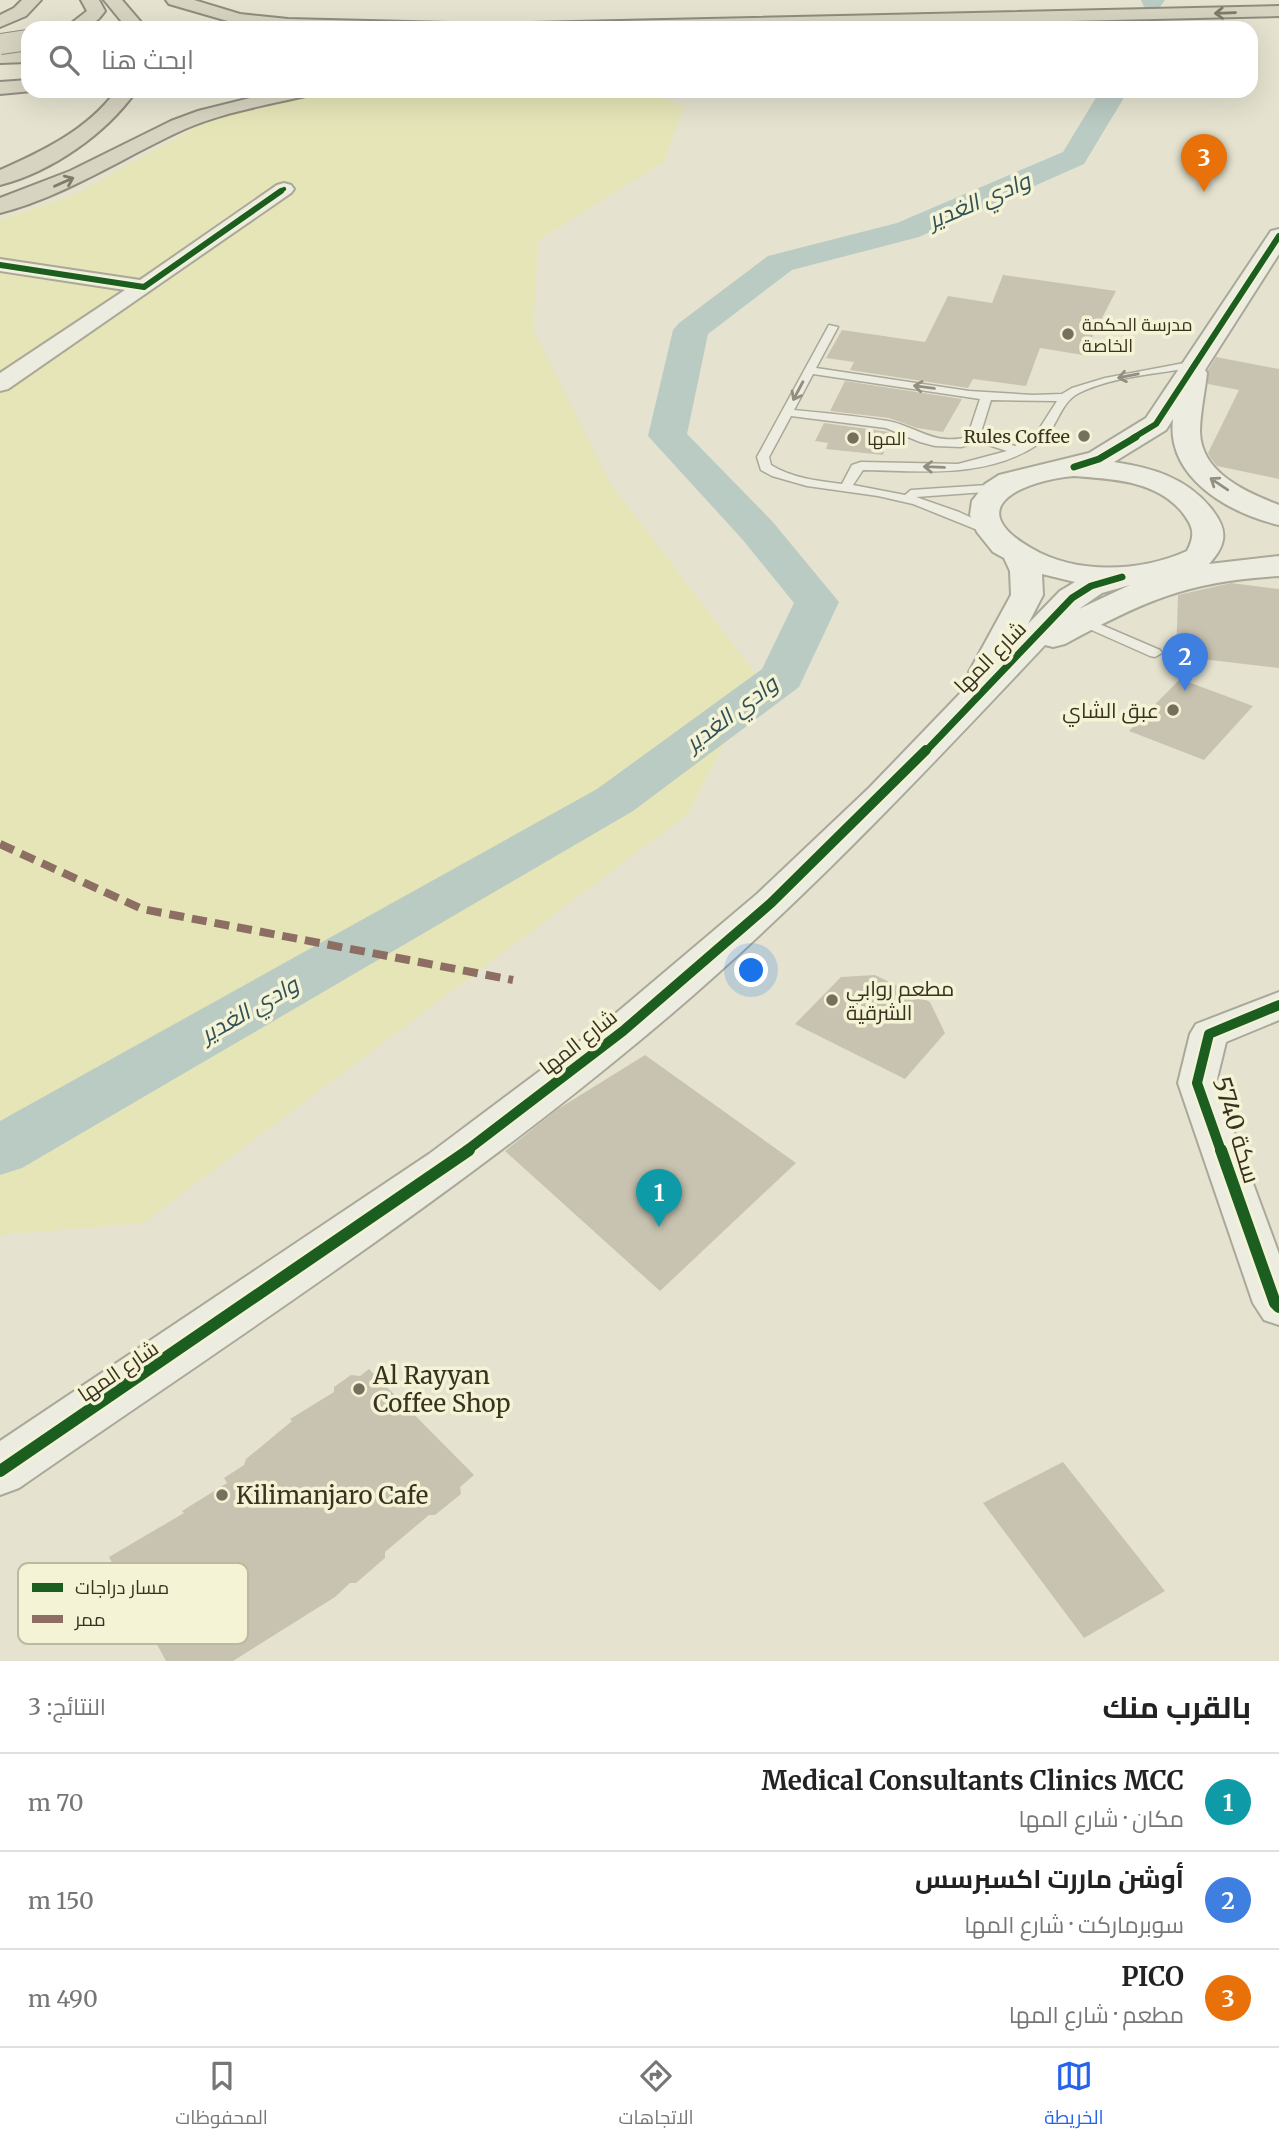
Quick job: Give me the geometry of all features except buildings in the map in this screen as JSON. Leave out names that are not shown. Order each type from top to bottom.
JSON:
[{"type":"highway","points":[[0,22],[20,12],[32,0]]},
{"type":"highway","points":[[113,0],[127,21]]},
{"type":"highway","points":[[169,2],[238,19],[261,21]]},
{"type":"highway","points":[[86,21],[91,18],[94,4],[122,21]]},
{"type":"highway","points":[[1032,21],[1279,11]]},
{"type":"highway","points":[[859,21],[1171,15]]},
{"type":"highway","points":[[0,43],[21,42]]},
{"type":"highway","points":[[0,57],[21,56]]},
{"type":"highway","points":[[0,74],[21,73]]},
{"type":"highway","points":[[0,86],[21,85]]},
{"type":"highway","points":[[0,156],[61,135],[104,98]]},
{"type":"highway","points":[[0,178],[39,161],[84,134],[115,109],[122,98]]},
{"type":"highway","points":[[0,206],[78,176],[178,125],[205,115],[274,98]]},
{"type":"street","points":[[0,384],[284,189]]},
{"type":"street","points":[[999,487],[1036,471],[1074,467],[1099,459],[1156,424],[1279,236]]},
{"type":"street","points":[[0,265],[144,287]]},
{"type":"street","points":[[1195,364],[1186,432],[1193,461],[1205,475],[1248,503],[1279,516]]},
{"type":"street","points":[[1156,424],[1155,452],[1158,474],[1169,486],[1196,508],[1229,523],[1279,535]]},
{"type":"street","points":[[1074,467],[1122,472],[1169,486]]},
{"type":"street","name":"شارع المها","points":[[968,704],[1027,595],[1026,571],[985,515],[987,501],[999,487]]},
{"type":"street","points":[[1196,508],[1208,526],[1209,536],[1199,557]]},
{"type":"street","points":[[1004,542],[1045,565],[1079,573],[1122,577],[1161,572],[1199,557],[1241,549],[1279,548]]},
{"type":"street","points":[[1023,652],[1126,599],[1164,584],[1216,573],[1279,566]]},
{"type":"street","name":"شارع المها","points":[[0,1471],[446,1167],[623,1031],[771,903],[882,796],[1072,598],[1091,586],[1122,577]]},
{"type":"street","name":"سكة 5740","points":[[1279,1005],[1209,1034],[1197,1083],[1275,1303],[1279,1307]]},
{"type":"lane","points":[[833,327],[763,457],[765,467],[784,478],[890,494],[949,512],[1004,542]]},
{"type":"lane","points":[[809,370],[987,396],[1019,398],[1065,397],[1098,383],[1195,364]]},
{"type":"lane","points":[[980,438],[975,429],[987,396]]},
{"type":"lane","points":[[846,487],[856,468],[861,466],[958,468],[980,465],[1017,452],[1038,439],[1065,397]]},
{"type":"lane","points":[[787,412],[888,425],[935,442],[961,443],[980,438],[1017,452]]},
{"type":"lane","points":[[890,494],[946,493],[999,487]]},
{"type":"lane","points":[[1083,621],[1155,653]]},
{"type":"sand","points":[[304,98],[664,98],[684,107],[664,162],[538,240],[533,329],[610,483],[758,677],[688,814],[143,1223],[0,1235],[0,220],[72,196],[218,115]]},
{"type":"waterway","name":"وادي الغدير","points":[[0,1151],[615,800],[782,677],[817,602],[757,530],[667,436],[691,330],[780,263],[908,230],[1074,158],[1110,98]]},
{"type":"marked path","points":[[0,844],[142,909],[513,980]]},
{"type":"cycle path","points":[[0,265],[144,287],[284,189]]},
{"type":"cycle path","points":[[1074,467],[1099,459],[1156,424],[1279,236]]},
{"type":"cycle path","points":[[0,1471],[446,1167],[623,1031],[771,903],[882,796],[1072,598],[1091,586],[1122,577]]},
{"type":"cycle path","points":[[1279,1005],[1209,1034],[1197,1083],[1275,1303],[1279,1307]]},
{"type":"place","name":"PICO","points":[[1204,192]]},
{"type":"place","name":"مدرسة الحكمة الخاصة","points":[[1068,334]]},
{"type":"place","name":"Rules Coffee","points":[[1084,436]]},
{"type":"place","name":"المها","points":[[853,438]]},
{"type":"place","name":"أوشن ماررت اكسبرسس","points":[[1185,691]]},
{"type":"place","name":"عبق الشاي","points":[[1173,710]]},
{"type":"place","name":"مطعم روابي الشرقية","points":[[832,1000]]},
{"type":"place","name":"Medical Consultants Clinics MCC","points":[[659,1227]]},
{"type":"place","name":"Al Rayyan Coffee Shop","points":[[359,1389]]},
{"type":"place","name":"Kilimanjaro Cafe","points":[[222,1495]]}]
